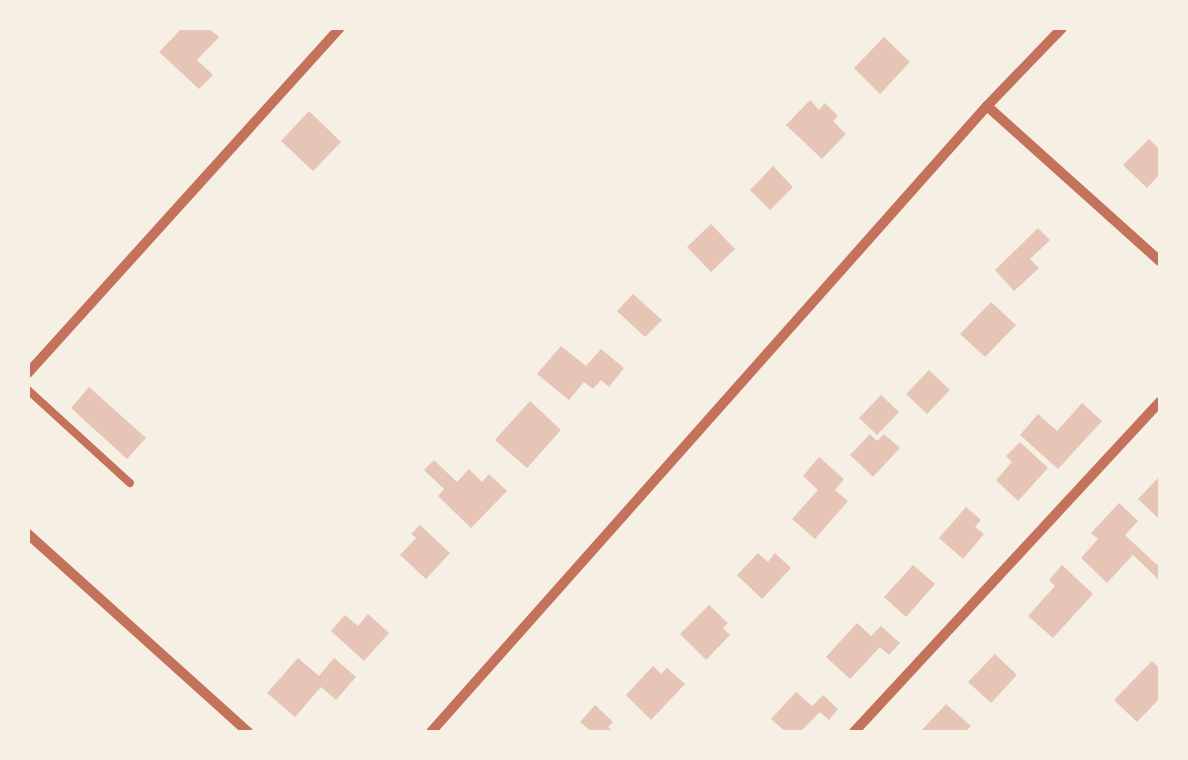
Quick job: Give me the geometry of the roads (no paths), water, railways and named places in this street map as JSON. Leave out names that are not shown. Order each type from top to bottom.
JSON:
[{"type":"street","points":[[28,374],[340,28]]},
{"type":"street","points":[[432,732],[987,106],[1062,28]]},
{"type":"street","points":[[987,106],[1160,261]]},
{"type":"street","points":[[854,732],[1160,402]]},
{"type":"street","points":[[28,534],[248,732]]},
{"type":"lane","points":[[28,390],[130,483]]}]
